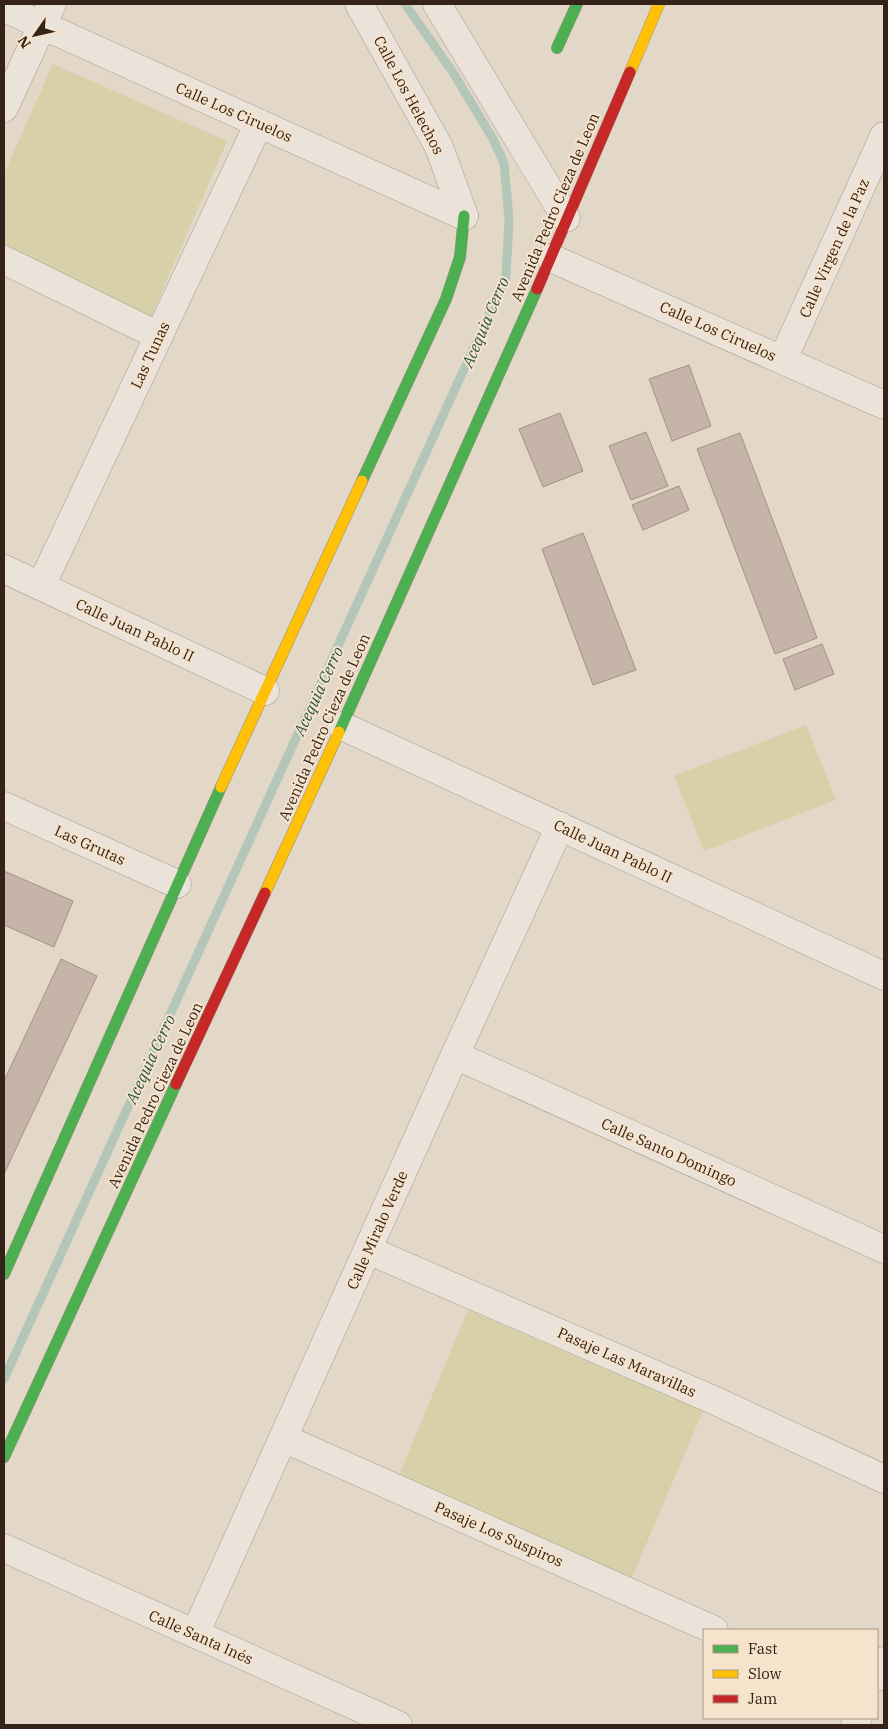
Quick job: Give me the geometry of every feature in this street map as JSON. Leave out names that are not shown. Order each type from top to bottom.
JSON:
[{"type":"street","name":"Calle Los Helechos","points":[[359,4],[439,147],[464,216]]},
{"type":"street","points":[[437,4],[566,218]]},
{"type":"street","points":[[557,48],[577,4]]},
{"type":"street","name":"Avenida Pedro Cieza de Leon","points":[[4,1457],[342,726],[550,258],[659,4]]},
{"type":"street","name":"Calle Los Ciruelos","points":[[4,8],[47,14],[259,123],[464,216]]},
{"type":"street","points":[[4,108],[47,14]]},
{"type":"street","name":"Las Tunas","points":[[41,586],[259,123]]},
{"type":"street","name":"Calle Virgen de la Paz","points":[[784,359],[884,136]]},
{"type":"street","points":[[4,1274],[177,884],[446,298],[460,257],[464,216]]},
{"type":"street","name":"Calle Los Ciruelos","points":[[550,258],[784,359],[884,405]]},
{"type":"street","points":[[4,260],[158,336]]},
{"type":"street","name":"Calle Juan Pablo II","points":[[4,569],[265,691]]},
{"type":"street","name":"Calle Juan Pablo II","points":[[342,726],[884,976]]},
{"type":"street","name":"Las Grutas","points":[[4,806],[177,884]]},
{"type":"street","name":"Calle Miralo Verde","points":[[195,1634],[560,826]]},
{"type":"street","name":"Calle Santo Domingo","points":[[455,1056],[884,1249]]},
{"type":"street","name":"Pasaje Las Maravillas","points":[[368,1250],[709,1398],[884,1479]]},
{"type":"street","name":"Pasaje Los Suspiros","points":[[283,1438],[712,1629]]},
{"type":"street","name":"Calle Santa Inés","points":[[4,1548],[398,1725]]},
{"type":"street","points":[[878,1675],[884,1661]]},
{"type":"shaded area","points":[[53,64],[227,141],[151,317],[4,246],[4,174]]},
{"type":"shaded area","points":[[806,725],[836,800],[704,851],[674,776]]},
{"type":"shaded area","points":[[468,1310],[703,1411],[630,1582],[397,1480]]},
{"type":"building","points":[[689,365],[711,426],[672,441],[649,379]]},
{"type":"building","points":[[560,413],[583,471],[543,487],[519,429]]},
{"type":"building","points":[[646,432],[668,486],[631,500],[609,446]]},
{"type":"building","points":[[740,433],[817,638],[775,654],[697,449]]},
{"type":"building","points":[[679,486],[689,510],[643,530],[632,505]]},
{"type":"building","points":[[583,533],[636,670],[593,685],[542,549]]},
{"type":"building","points":[[822,644],[834,674],[795,690],[783,659]]},
{"type":"building","points":[[4,871],[73,901],[54,947],[4,925]]},
{"type":"building","points":[[61,959],[97,976],[4,1174],[4,1081]]},
{"type":"waterway","name":"Acequia Cerro","points":[[4,1379],[506,277],[509,219],[504,163],[493,139],[452,71],[405,4]]},
{"type":"traffic: fast","points":[[557,48],[577,4]]},
{"type":"traffic: fast","points":[[362,481],[446,299],[460,257],[464,216]]},
{"type":"traffic: fast","points":[[339,732],[537,289]]},
{"type":"traffic: fast","points":[[4,1274],[221,787]]},
{"type":"traffic: fast","points":[[4,1457],[176,1084]]},
{"type":"traffic: slow","points":[[630,72],[659,4]]},
{"type":"traffic: slow","points":[[221,787],[362,481]]},
{"type":"traffic: slow","points":[[265,893],[339,732]]},
{"type":"traffic: jam","points":[[537,289],[630,72]]},
{"type":"traffic: jam","points":[[176,1084],[265,893]]}]
